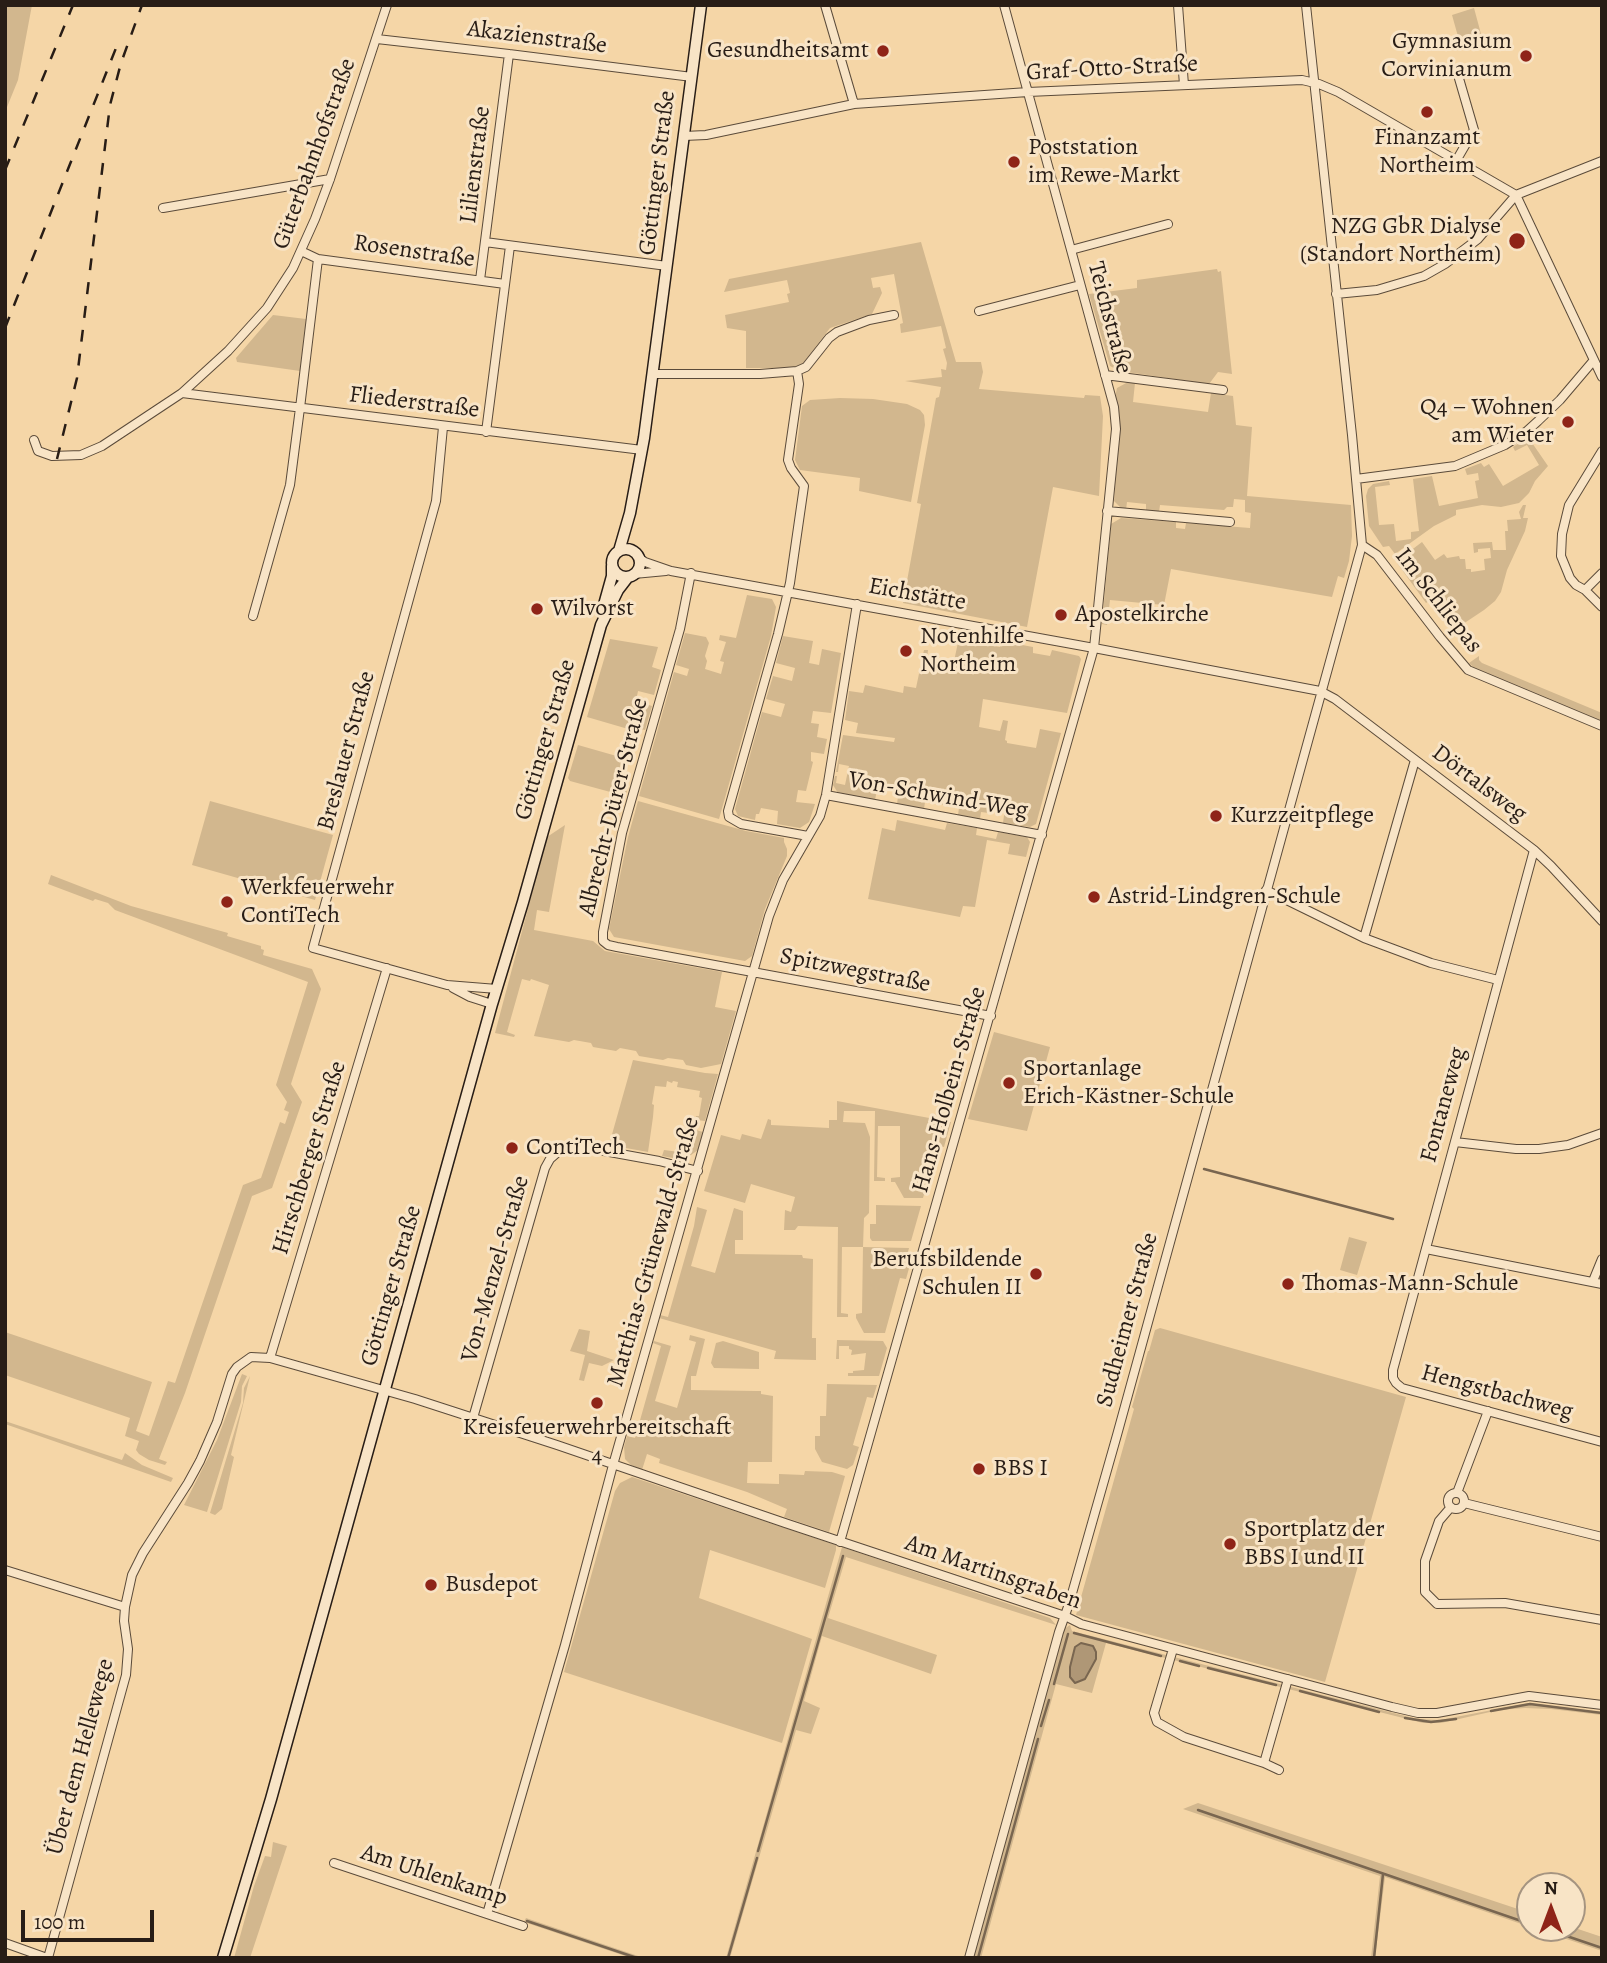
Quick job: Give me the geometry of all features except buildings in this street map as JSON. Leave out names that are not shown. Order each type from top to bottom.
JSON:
[{"type":"main road","name":"Göttinger Straße","points":[[601,625],[603,604],[612,576],[612,559],[619,551],[630,513],[642,450],[701,5]]},
{"type":"main road","name":"Göttinger Straße","points":[[223,1958],[275,1785],[492,1004],[601,625],[618,590],[639,568],[630,513]]},
{"type":"main road","points":[[619,551],[626,549],[636,555]]},
{"type":"main road","points":[[612,566],[618,575],[631,575]]},
{"type":"street","name":"Güterbahnhofstraße","points":[[33,440],[38,452],[47,456],[88,453],[102,446],[182,393],[228,351],[267,308],[281,289],[301,251],[330,179],[387,5]]},
{"type":"street","points":[[825,5],[854,104]]},
{"type":"street","name":"Teichstraße","points":[[1004,5],[1114,407],[1115,429],[1094,648]]},
{"type":"street","points":[[1178,5],[1184,85]]},
{"type":"street","points":[[1306,5],[1362,545]]},
{"type":"street","name":"Akazienstraße","points":[[377,39],[692,77]]},
{"type":"street","name":"Lilienstraße","points":[[480,280],[509,54]]},
{"type":"street","points":[[1456,160],[1474,130],[1458,75]]},
{"type":"street","name":"Graf-Otto-Straße","points":[[684,136],[706,135],[854,104],[1028,92],[1297,79],[1314,82],[1338,92],[1516,195]]},
{"type":"street","points":[[1336,295],[1377,290],[1408,282],[1445,264],[1478,239],[1516,195],[1602,161]]},
{"type":"street","points":[[163,208],[330,179]]},
{"type":"street","points":[[1516,195],[1602,377]]},
{"type":"street","points":[[1071,250],[1168,224]]},
{"type":"street","points":[[485,242],[667,266]]},
{"type":"street","points":[[486,432],[510,246]]},
{"type":"street","name":"Rosenstraße","points":[[301,251],[318,259],[505,284]]},
{"type":"street","points":[[253,615],[290,485],[318,259]]},
{"type":"street","points":[[979,311],[1080,285]]},
{"type":"street","points":[[653,374],[797,372],[806,367],[837,332],[869,320],[894,315]]},
{"type":"street","points":[[1356,479],[1455,466],[1505,445],[1527,431],[1560,400],[1594,360]]},
{"type":"street","points":[[797,372],[799,384],[788,460],[803,483],[804,491],[778,634],[728,811],[729,817],[741,824],[808,836]]},
{"type":"street","points":[[1105,375],[1223,390]]},
{"type":"street","name":"Fliederstraße","points":[[182,393],[642,450]]},
{"type":"street","name":"Breslauer Straße","points":[[443,427],[436,501],[313,948],[447,985],[497,989]]},
{"type":"street","points":[[1602,451],[1569,505],[1562,534],[1562,556],[1570,578],[1602,607]]},
{"type":"street","points":[[1107,511],[1230,522]]},
{"type":"street","name":"Sudheimer Straße","points":[[969,1958],[1117,1435],[1362,545]]},
{"type":"street","name":"Im Schliepas","points":[[1362,545],[1377,555],[1468,670],[1602,726]]},
{"type":"street","name":"Eichstätte","points":[[636,555],[645,562],[671,571]]},
{"type":"street","name":"Eichstätte","points":[[631,575],[671,571],[691,573],[1320,691]]},
{"type":"street","name":"Albrecht-Dürer-Straße","points":[[691,573],[680,629],[622,833],[602,937],[605,943],[613,946],[753,972]]},
{"type":"street","points":[[1585,590],[1602,573]]},
{"type":"street","name":"Matthias-Grünewald-Straße","points":[[487,1914],[776,894],[795,856],[820,816],[826,795],[857,604]]},
{"type":"street","name":"Hans-Holbein-Straße","points":[[840,1542],[1094,648]]},
{"type":"street","name":"Dörtalsweg","points":[[1320,691],[1335,699],[1534,850],[1602,921]]},
{"type":"street","points":[[1364,938],[1415,760]]},
{"type":"street","name":"Von-Schwind-Weg","points":[[826,795],[1042,835]]},
{"type":"street","name":"Fontaneweg","points":[[1393,1370],[1534,850]]},
{"type":"street","points":[[1266,890],[1364,938],[1431,963],[1498,981]]},
{"type":"street","name":"Hirschberger Straße","points":[[270,1358],[387,968]]},
{"type":"street","name":"Spitzwegstraße","points":[[753,972],[991,1016]]},
{"type":"street","name":"Breslauer Straße","points":[[447,985],[470,997],[492,1004]]},
{"type":"street","points":[[1455,1142],[1539,1149],[1568,1145],[1602,1133]]},
{"type":"street","name":"Von-Menzel-Straße","points":[[473,1418],[542,1175],[550,1159],[568,1148],[582,1147],[698,1171]]},
{"type":"street","points":[[1426,1249],[1597,1282],[1602,1259]]},
{"type":"street","name":"Über dem Hellewege","points":[[48,1958],[127,1675],[128,1649],[124,1620],[129,1583],[135,1567],[200,1461],[217,1422],[232,1374],[251,1357],[270,1358]]},
{"type":"street","points":[[270,1358],[384,1391]]},
{"type":"street","name":"Hengstbachweg","points":[[1393,1370],[1394,1380],[1402,1388],[1602,1442]]},
{"type":"street","name":"Am Martinsgraben","points":[[384,1391],[473,1418],[1065,1616],[1081,1624],[1411,1712],[1444,1712],[1530,1696],[1602,1705]]},
{"type":"street","points":[[1457,1493],[1488,1411]]},
{"type":"street","points":[[1457,1493],[1463,1497],[1464,1503]]},
{"type":"street","points":[[1451,1507],[1449,1498],[1457,1493]]},
{"type":"street","points":[[1451,1507],[1458,1508],[1464,1503]]},
{"type":"street","points":[[1464,1503],[1602,1537]]},
{"type":"street","points":[[1451,1507],[1439,1521],[1425,1561],[1425,1592],[1437,1604],[1505,1604],[1602,1620]]},
{"type":"street","points":[[5,1570],[125,1607]]},
{"type":"street","points":[[1173,1649],[1154,1713],[1157,1722],[1184,1737],[1279,1770]]},
{"type":"street","points":[[1264,1763],[1288,1679]]},
{"type":"street","name":"Am Uhlenkamp","points":[[334,1863],[523,1926]]},
{"type":"street","points":[[5,1943],[48,1958]]},
{"type":"shaded area","points":[[5,5],[32,5],[18,80],[5,112]]},
{"type":"shaded area","points":[[1474,8],[1481,34],[1459,40],[1452,15]]},
{"type":"shaded area","points":[[921,242],[956,362],[981,362],[983,372],[979,389],[1084,398],[1085,395],[1100,396],[1103,416],[1099,496],[1053,487],[1027,627],[903,603],[921,504],[917,503],[936,398],[939,397],[941,387],[905,381],[942,377],[941,369],[946,370],[947,363],[941,326],[901,333],[900,324],[903,323],[894,274],[871,278],[873,288],[880,287],[882,293],[872,314],[830,328],[801,366],[746,368],[746,331],[727,328],[725,315],[789,302],[787,294],[790,293],[787,280],[724,292],[729,279]]},
{"type":"shaded area","points":[[1217,269],[1218,272],[1221,271],[1232,374],[1218,372],[1209,384],[1120,371],[1110,366],[1089,294],[1137,288],[1137,280]]},
{"type":"shaded area","points":[[273,315],[306,319],[300,371],[237,362],[236,358]]},
{"type":"shaded area","points":[[1128,382],[1135,383],[1133,402],[1208,412],[1211,393],[1233,396],[1236,425],[1252,427],[1247,496],[1351,505],[1352,536],[1349,561],[1344,578],[1338,576],[1332,597],[1171,569],[1164,605],[1110,600],[1107,625],[1102,624],[1111,524],[1121,518],[1176,522],[1176,528],[1185,529],[1186,523],[1250,528],[1251,513],[1245,512],[1245,500],[1234,499],[1233,507],[1224,510],[1160,505],[1159,512],[1146,511],[1146,504],[1127,502],[1126,510],[1114,501],[1119,429],[1119,412],[1115,397],[1117,388]]},
{"type":"shaded area","points":[[840,398],[907,404],[924,415],[925,425],[911,502],[859,491],[860,478],[800,470],[795,460],[802,406],[810,400]]},
{"type":"shaded area","points":[[1528,437],[1548,466],[1519,503],[1456,510],[1456,515],[1434,526],[1395,554],[1389,546],[1383,547],[1369,526],[1366,496],[1373,484],[1389,481],[1390,485],[1375,487],[1379,525],[1394,524],[1396,541],[1411,539],[1411,532],[1419,531],[1413,479],[1432,476],[1439,506],[1478,498],[1475,481],[1479,480],[1478,473],[1467,475],[1465,469],[1481,463],[1484,467],[1489,464],[1503,486],[1539,465],[1527,445],[1515,451],[1513,447]]},
{"type":"shaded area","points":[[1523,505],[1526,505],[1523,518],[1528,518],[1525,531],[1507,570],[1501,592],[1484,610],[1454,630],[1435,605],[1439,602],[1435,597],[1426,603],[1397,561],[1422,542],[1435,560],[1444,554],[1447,558],[1459,556],[1460,559],[1465,559],[1466,569],[1471,569],[1471,572],[1485,570],[1484,559],[1491,558],[1490,548],[1478,549],[1478,552],[1474,553],[1473,543],[1492,542],[1493,550],[1506,550],[1507,520],[1521,519],[1519,512]]},
{"type":"shaded area","points":[[747,595],[772,599],[776,607],[771,636],[719,819],[639,796],[674,672],[687,676],[689,669],[676,665],[685,633],[706,637],[709,643],[705,669],[721,674],[724,662],[720,661],[726,642],[719,640],[720,635],[736,638]]},
{"type":"shaded area","points":[[960,633],[988,639],[988,645],[1000,647],[1001,641],[1033,647],[1033,653],[1050,656],[1052,650],[1079,656],[1081,659],[1067,713],[983,699],[979,727],[1000,731],[1003,720],[1008,721],[1005,740],[1007,743],[1036,748],[1040,729],[1061,733],[1036,824],[1030,827],[1003,823],[1005,808],[991,806],[989,813],[981,812],[980,819],[958,815],[959,808],[939,804],[939,797],[932,796],[931,802],[925,802],[924,809],[897,804],[899,789],[878,785],[875,800],[838,793],[833,785],[837,776],[836,783],[845,785],[849,766],[839,764],[836,772],[843,735],[894,742],[895,738],[856,733],[858,723],[845,720],[849,691],[863,693],[865,685],[903,693],[904,686],[916,688],[924,650],[928,650],[927,658],[942,661],[942,665],[953,666]]},
{"type":"shaded area","points":[[783,636],[813,641],[809,663],[819,665],[822,649],[841,653],[831,713],[813,711],[811,723],[819,724],[817,737],[827,739],[824,754],[811,752],[813,762],[806,791],[798,790],[796,802],[815,804],[809,822],[800,828],[777,824],[778,811],[761,808],[755,820],[738,816],[735,809],[762,712],[781,717],[785,704],[766,699],[773,676],[792,681],[795,668],[776,663]]},
{"type":"shaded area","points":[[610,639],[658,647],[652,667],[661,670],[654,695],[638,691],[636,701],[652,706],[645,730],[636,728],[635,731],[587,717]]},
{"type":"shaded area","points":[[1479,656],[1482,663],[1602,713],[1602,723],[1475,669],[1469,663]]},
{"type":"shaded area","points":[[578,745],[627,759],[620,789],[627,791],[625,796],[570,781],[568,778]]},
{"type":"shaded area","points":[[210,801],[333,835],[315,900],[192,865]]},
{"type":"shaded area","points":[[638,801],[746,831],[784,838],[787,856],[765,909],[752,956],[745,961],[614,937],[609,929]]},
{"type":"shaded area","points":[[897,820],[945,830],[947,823],[977,828],[976,835],[996,839],[998,832],[1027,837],[1030,842],[1026,857],[1008,854],[1010,844],[987,840],[975,907],[963,906],[960,917],[868,899],[882,828],[895,831]]},
{"type":"shaded area","points":[[565,825],[549,912],[537,910],[534,930],[593,941],[605,951],[722,972],[715,1007],[736,1011],[721,1064],[701,1068],[686,1065],[683,1060],[663,1060],[639,1056],[636,1051],[620,1048],[616,1051],[593,1047],[591,1043],[534,1036],[549,985],[531,979],[522,979],[507,1032],[515,1035],[514,1037],[495,1033],[547,837]]},
{"type":"shaded area","points":[[51,875],[131,906],[228,933],[227,936],[261,946],[263,955],[312,969],[321,989],[291,1084],[302,1102],[272,1188],[252,1196],[185,1393],[159,1459],[167,1462],[165,1465],[139,1454],[136,1450],[139,1441],[125,1436],[130,1418],[5,1375],[5,1332],[152,1382],[136,1431],[149,1436],[168,1381],[175,1383],[243,1185],[261,1178],[280,1122],[285,1124],[289,1112],[284,1110],[287,1102],[276,1085],[308,982],[115,910],[108,903],[95,899],[93,901],[48,884]]},
{"type":"shaded area","name":"Sportanlage Erich-Kästner-Schule","points":[[994,1032],[1050,1047],[1027,1131],[968,1119]]},
{"type":"shaded area","points":[[633,1060],[718,1074],[705,1121],[697,1120],[696,1130],[703,1132],[698,1150],[684,1160],[662,1156],[664,1150],[687,1153],[702,1098],[699,1097],[700,1091],[677,1087],[678,1082],[673,1081],[667,1081],[666,1087],[655,1086],[648,1152],[609,1145]]},
{"type":"shaded area","points":[[837,1101],[951,1122],[944,1147],[938,1146],[923,1198],[904,1198],[895,1182],[891,1182],[891,1178],[900,1177],[900,1126],[878,1126],[877,1177],[885,1178],[885,1181],[874,1181],[875,1111],[844,1111],[843,1122],[865,1123],[870,1137],[869,1213],[864,1218],[863,1247],[842,1247],[841,1313],[848,1314],[848,1317],[837,1317],[838,1227],[798,1226],[795,1230],[784,1230],[785,1210],[791,1212],[795,1197],[751,1184],[745,1203],[704,1191],[721,1135],[740,1140],[742,1134],[761,1139],[768,1119],[771,1120],[771,1125],[829,1128],[829,1120],[837,1120]]},
{"type":"shaded area","points":[[876,1205],[921,1206],[911,1241],[872,1241],[870,1224],[876,1224]]},
{"type":"shaded area","points":[[697,1207],[707,1210],[691,1266],[715,1273],[734,1208],[743,1211],[743,1240],[735,1240],[735,1254],[802,1255],[803,1258],[813,1259],[812,1338],[816,1338],[816,1360],[774,1359],[776,1351],[659,1318],[660,1315],[668,1317]]},
{"type":"shaded area","points":[[1349,1237],[1367,1242],[1357,1275],[1340,1270]]},
{"type":"shaded area","points":[[863,1247],[909,1248],[908,1252],[913,1254],[906,1279],[900,1278],[885,1333],[864,1333],[856,1318],[856,1314],[862,1313]]},
{"type":"shaded area","name":"Sportplatz der BBS I und II","points":[[1160,1328],[1406,1397],[1325,1682],[1076,1615],[1148,1351],[1155,1330]]},
{"type":"shaded area","points":[[579,1329],[590,1331],[587,1351],[614,1360],[602,1366],[589,1363],[584,1381],[579,1380],[585,1355],[570,1351]]},
{"type":"shaded area","points":[[690,1335],[705,1339],[696,1376],[691,1376],[691,1390],[761,1391],[761,1394],[773,1396],[772,1462],[748,1462],[747,1483],[779,1484],[779,1474],[804,1475],[805,1471],[832,1472],[845,1476],[829,1532],[784,1517],[787,1509],[747,1492],[659,1463],[660,1459],[647,1454],[642,1470],[625,1459],[627,1436],[635,1438],[661,1346],[653,1343],[654,1341],[671,1346],[655,1401],[677,1408],[696,1342],[689,1340]]},
{"type":"shaded area","points":[[837,1340],[883,1341],[887,1348],[879,1376],[848,1376],[848,1373],[853,1371],[864,1370],[866,1353],[851,1355],[849,1346],[839,1346],[839,1359],[836,1359]]},
{"type":"shaded area","points":[[723,1341],[759,1352],[759,1369],[714,1368],[711,1363],[716,1343]]},
{"type":"shaded area","points":[[242,1374],[247,1376],[242,1386],[241,1402],[207,1512],[184,1505],[217,1440]]},
{"type":"shaded area","points":[[250,1376],[231,1455],[234,1457],[222,1509],[215,1515],[210,1513],[243,1403],[244,1388]]},
{"type":"shaded area","points":[[827,1384],[877,1385],[873,1398],[867,1397],[853,1445],[859,1447],[853,1465],[847,1469],[822,1462],[815,1449],[815,1436],[820,1436],[820,1416],[826,1416]]},
{"type":"shaded area","points":[[5,1421],[122,1460],[125,1453],[142,1465],[173,1478],[171,1482],[5,1424]]},
{"type":"shaded area","points":[[632,1477],[836,1545],[825,1588],[710,1550],[699,1598],[812,1639],[782,1743],[564,1672],[615,1491],[620,1483]]},
{"type":"shaded area","points":[[842,1547],[1050,1618],[1056,1625],[846,1557],[828,1618],[937,1655],[931,1674],[822,1636],[804,1701],[820,1708],[811,1734],[796,1730],[730,1958],[726,1958]]},
{"type":"shaded area","points":[[1070,1625],[1072,1631],[1417,1719],[1440,1720],[1529,1703],[1602,1712],[1602,1715],[1525,1708],[1499,1710],[1441,1723],[1423,1723],[1106,1643],[1092,1693],[1056,1684],[981,1958],[973,1958],[1064,1629]]},
{"type":"shaded area","points":[[1081,1643],[1093,1646],[1096,1659],[1085,1679],[1075,1683],[1070,1677],[1070,1667],[1075,1647]]},
{"type":"shaded area","points":[[1198,1803],[1516,1908],[1516,1922],[1385,1877],[1375,1958],[1371,1958],[1380,1876],[1183,1809]]},
{"type":"shaded area","points":[[273,1842],[287,1846],[250,1958],[234,1958],[254,1886],[265,1856],[271,1857]]},
{"type":"shaded area","points":[[526,1918],[644,1958],[631,1958],[524,1922]]},
{"type":"shaded area","points":[[1586,1932],[1602,1937],[1602,1951],[1575,1942],[1586,1942]]},
{"type":"waterway","points":[[1204,1169],[1393,1219]]},
{"type":"waterway","points":[[758,1851],[843,1556]]},
{"type":"waterway","points":[[1074,1633],[1161,1656]]},
{"type":"waterway","points":[[1054,1684],[1068,1634]]},
{"type":"waterway","points":[[1180,1661],[1199,1666]]},
{"type":"waterway","points":[[1208,1668],[1276,1685]]},
{"type":"waterway","points":[[1300,1691],[1379,1712]]},
{"type":"waterway","points":[[1041,1726],[1049,1700]]},
{"type":"waterway","points":[[1491,1711],[1530,1704],[1602,1713]]},
{"type":"waterway","points":[[1405,1718],[1431,1722],[1456,1719]]},
{"type":"waterway","points":[[978,1958],[1038,1739]]},
{"type":"waterway","points":[[1198,1810],[1516,1919]]},
{"type":"waterway","points":[[728,1958],[757,1858]]},
{"type":"waterway","points":[[1374,1958],[1383,1874]]},
{"type":"waterway","points":[[527,1921],[637,1958]]},
{"type":"waterway","points":[[1584,1942],[1602,1948]]},
{"type":"railway","points":[[5,170],[73,5]]},
{"type":"railway","points":[[57,459],[77,378],[110,105],[121,63],[142,5]]},
{"type":"railway","points":[[5,328],[118,43]]},
{"type":"place","name":"Gesundheitsamt","points":[[883,51]]},
{"type":"place","name":"Gymnasium Corvinianum","points":[[1526,56]]},
{"type":"place","name":"Finanzamt Northeim","points":[[1427,112]]},
{"type":"place","name":"Poststation im Rewe-Markt","points":[[1014,162]]},
{"type":"place","name":"NZG GbR Dialyse (Standort Northeim)","points":[[1517,241]]},
{"type":"place","name":"Q4 – Wohnen am Wieter","points":[[1568,422]]},
{"type":"place","name":"Wilvorst","points":[[537,609]]},
{"type":"place","name":"Apostelkirche","points":[[1061,615]]},
{"type":"place","name":"Notenhilfe Northeim","points":[[906,651]]},
{"type":"place","name":"Kurzzeitpflege","points":[[1216,816]]},
{"type":"place","name":"Astrid-Lindgren-Schule","points":[[1094,897]]},
{"type":"place","name":"Werkfeuerwehr ContiTech","points":[[227,902]]},
{"type":"place","name":"Sportanlage Erich-Kästner-Schule","points":[[1009,1083]]},
{"type":"place","name":"ContiTech","points":[[512,1148]]},
{"type":"place","name":"Berufsbildende Schulen II","points":[[1036,1274]]},
{"type":"place","name":"Thomas-Mann-Schule","points":[[1288,1284]]},
{"type":"place","name":"Kreisfeuerwehrbereitschaft 4","points":[[597,1403]]},
{"type":"place","name":"BBS I","points":[[979,1469]]},
{"type":"place","name":"Sportplatz der BBS I und II","points":[[1230,1544]]},
{"type":"place","name":"Busdepot","points":[[431,1585]]}]
